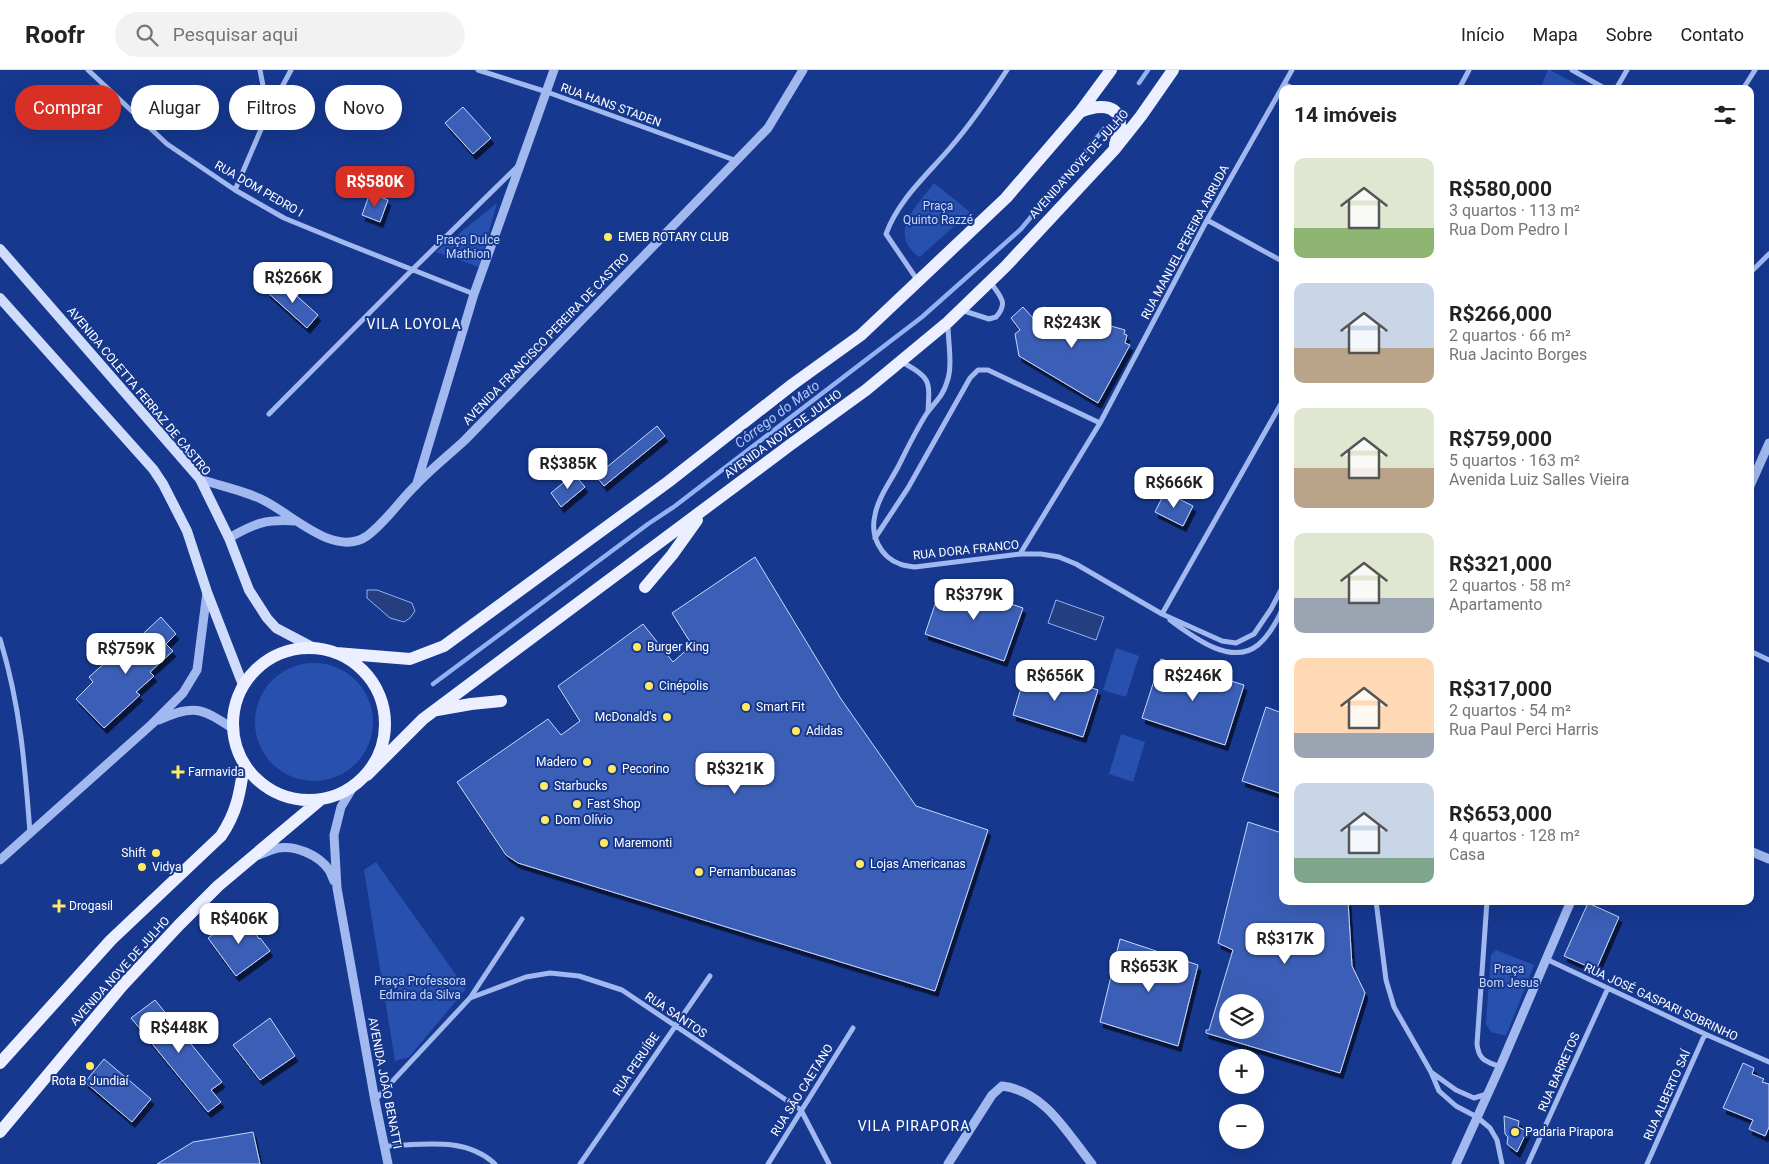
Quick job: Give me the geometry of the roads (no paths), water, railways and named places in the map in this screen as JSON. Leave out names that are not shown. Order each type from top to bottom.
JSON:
[{"type":"main road","points":[[336,653],[355,663],[370,678],[381,696],[386,716],[385,737],[379,758],[367,775],[353,787],[337,796],[319,800],[292,799],[271,790],[256,779],[244,765],[236,747],[232,728],[233,713],[243,685],[259,666],[273,657],[292,649],[314,648],[336,653],[410,658],[444,646],[668,482],[793,384],[861,335],[1006,198],[1080,112],[1111,70]]},
{"type":"main road","name":"AVENIDA NOVE DE JULHO","points":[[367,775],[423,719],[902,362],[948,322],[990,281],[1114,150],[1141,116],[1173,70]]},
{"type":"main road","points":[[1080,112],[1099,106],[1112,109],[1117,114],[1120,126],[1114,150]]},
{"type":"main road","name":"AVENIDA COLETTA FERRAZ DE CASTRO","points":[[0,249],[200,479],[229,538],[248,590],[267,618],[276,628],[314,648]]},
{"type":"main road","points":[[0,298],[153,469],[163,484],[187,531],[207,592],[243,685]]},
{"type":"main road","points":[[645,587],[672,555],[704,510]]},
{"type":"main road","points":[[435,710],[501,701]]},
{"type":"main road","name":"AVENIDA NOVE DE JULHO","points":[[0,1063],[111,940],[221,836],[231,822],[236,810],[244,765]]},
{"type":"main road","name":"AVENIDA NOVE DE JULHO","points":[[0,1132],[122,986],[179,925],[218,886],[319,800]]},
{"type":"street","name":"RUA DOM PEDRO I","points":[[88,70],[167,144],[235,190],[284,218],[474,294]]},
{"type":"street","points":[[260,70],[263,85]]},
{"type":"street","points":[[283,85],[291,70]]},
{"type":"street","name":"RUA HANS STADEN","points":[[478,70],[547,92],[737,162]]},
{"type":"street","points":[[417,483],[474,294],[518,166],[554,70]]},
{"type":"street","name":"AVENIDA FRANCISCO PEREIRA DE CASTRO","points":[[200,479],[260,498],[315,533],[336,542],[351,542],[366,537],[417,483],[465,440],[737,162],[768,128],[803,70]]},
{"type":"street","points":[[918,281],[886,234],[891,220],[915,187],[952,146],[1007,70]]},
{"type":"street","name":"RUA MANUEL PEREIRA ARRUDA","points":[[1284,84],[1292,70]]},
{"type":"street","points":[[1461,85],[1469,70]]},
{"type":"street","points":[[1572,70],[1599,85]]},
{"type":"street","points":[[1618,85],[1627,70]]},
{"type":"street","points":[[1746,85],[1755,70]]},
{"type":"street","name":"RUA MANUEL PEREIRA ARRUDA","points":[[1020,554],[1100,423],[1207,220],[1279,93]]},
{"type":"street","points":[[235,190],[261,130]]},
{"type":"street","points":[[269,414],[518,166]]},
{"type":"street","points":[[1207,220],[1279,260]]},
{"type":"street","points":[[1754,269],[1769,254]]},
{"type":"street","points":[[961,310],[989,319],[996,317],[1003,308],[1003,303],[990,281]]},
{"type":"street","points":[[875,539],[873,524],[879,503],[928,412],[941,397],[948,380],[950,368],[948,322]]},
{"type":"street","points":[[902,362],[924,376],[928,383],[928,412]]},
{"type":"street","points":[[875,539],[908,488],[970,378],[982,369],[1003,376],[1100,423]]},
{"type":"street","points":[[1162,614],[1279,407]]},
{"type":"street","points":[[1754,479],[1766,457],[1769,443]]},
{"type":"street","points":[[229,538],[248,527],[263,522],[276,520],[296,521]]},
{"type":"street","name":"RUA DORA FRANCO","points":[[875,539],[880,549],[889,559],[900,565],[915,567],[1020,554],[1041,554],[1059,558],[1076,564],[1162,614],[1222,641],[1236,643],[1254,634],[1271,610],[1279,594]]},
{"type":"street","points":[[0,860],[152,724],[183,693],[197,670],[207,592]]},
{"type":"street","name":"RUA DORA FRANCO","points":[[1162,614],[1198,641],[1220,650],[1246,652],[1257,646],[1271,631],[1279,616]]},
{"type":"street","points":[[0,639],[14,692],[18,716],[30,834]]},
{"type":"street","points":[[1754,653],[1769,660]]},
{"type":"street","points":[[152,724],[176,712],[190,708],[206,713],[232,728]]},
{"type":"street","name":"AVENIDA JOÃO BENATTI","points":[[353,787],[341,807],[334,835],[337,888],[388,1164]]},
{"type":"street","name":"AVENIDA JOÃO BENATTI","points":[[253,857],[277,848],[286,847],[306,852],[329,870],[337,888]]},
{"type":"street","points":[[1754,853],[1769,859]]},
{"type":"street","points":[[1377,905],[1386,980],[1394,1007],[1431,1072],[1439,1091],[1456,1106],[1478,1116],[1490,1128],[1497,1140],[1502,1164]]},
{"type":"street","points":[[1487,905],[1477,1044],[1478,1054],[1484,1060],[1500,1067]]},
{"type":"street","points":[[1456,1164],[1570,905]]},
{"type":"street","points":[[375,1101],[470,998],[522,919]]},
{"type":"street","name":"RUA JOSÉ GASPARI SOBRINHO","points":[[1546,959],[1769,1062]]},
{"type":"street","name":"RUA SANTOS","points":[[470,998],[526,977],[550,973],[579,976],[622,990],[801,1110],[829,1164]]},
{"type":"street","name":"RUA PERUÍBE","points":[[580,1164],[710,976]]},
{"type":"street","name":"RUA BARRETOS","points":[[1528,1164],[1608,988]]},
{"type":"street","name":"RUA SÃO CAETANO","points":[[768,1164],[853,1028]]},
{"type":"street","name":"RUA ALBERTO SAÍ","points":[[1647,1164],[1705,1034]]},
{"type":"street","points":[[1431,1072],[1456,1090],[1474,1098],[1488,1093]]},
{"type":"street","points":[[948,1164],[992,1095],[1002,1086],[1026,1092],[1044,1106],[1062,1125],[1092,1164]]},
{"type":"street","points":[[385,1146],[450,1144],[477,1151],[495,1164]]},
{"type":"waterway","name":"Córrego do Mato","points":[[1139,83],[1148,70]]},
{"type":"waterway","name":"Córrego do Mato","points":[[433,684],[675,506],[922,317],[1021,229],[1104,129]]},
{"type":"place","name":"EMEB ROTARY CLUB","points":[[608,237]]},
{"type":"place","name":"Burger King","points":[[637,647]]},
{"type":"place","name":"Cinépolis","points":[[649,686]]},
{"type":"place","name":"Smart Fit","points":[[746,707]]},
{"type":"place","name":"McDonald's","points":[[667,717]]},
{"type":"place","name":"Adidas","points":[[796,731]]},
{"type":"place","name":"Madero","points":[[587,762]]},
{"type":"place","name":"Pecorino","points":[[612,769]]},
{"type":"place","name":"Farmavida","points":[[178,772]]},
{"type":"place","name":"Starbucks","points":[[544,786]]},
{"type":"place","name":"Fast Shop","points":[[577,804]]},
{"type":"place","name":"Dom Olívio","points":[[545,820]]},
{"type":"place","name":"Maremonti","points":[[604,843]]},
{"type":"place","name":"Shift","points":[[156,853]]},
{"type":"place","name":"Lojas Americanas","points":[[860,864]]},
{"type":"place","name":"Vidya","points":[[142,867]]},
{"type":"place","name":"Pernambucanas","points":[[699,872]]},
{"type":"place","name":"Drogasil","points":[[59,906]]},
{"type":"place","name":"Rota B Jundiaí","points":[[90,1066]]},
{"type":"place","name":"Padaria Pirapora","points":[[1515,1132]]},
{"type":"district","name":"VILA LOYOLA","points":[[414,324]]},
{"type":"district","name":"VILA PIRAPORA","points":[[914,1126]]},
{"type":"park label","name":"Praça Quinto Razzé","points":[[938,213]]},
{"type":"park label","name":"Praça Dulce Mathion","points":[[468,247]]},
{"type":"park label","name":"Praça Bom Jesus","points":[[1509,976]]},
{"type":"park label","name":"Praça Professora Edmira da Silva","points":[[420,988]]}]
